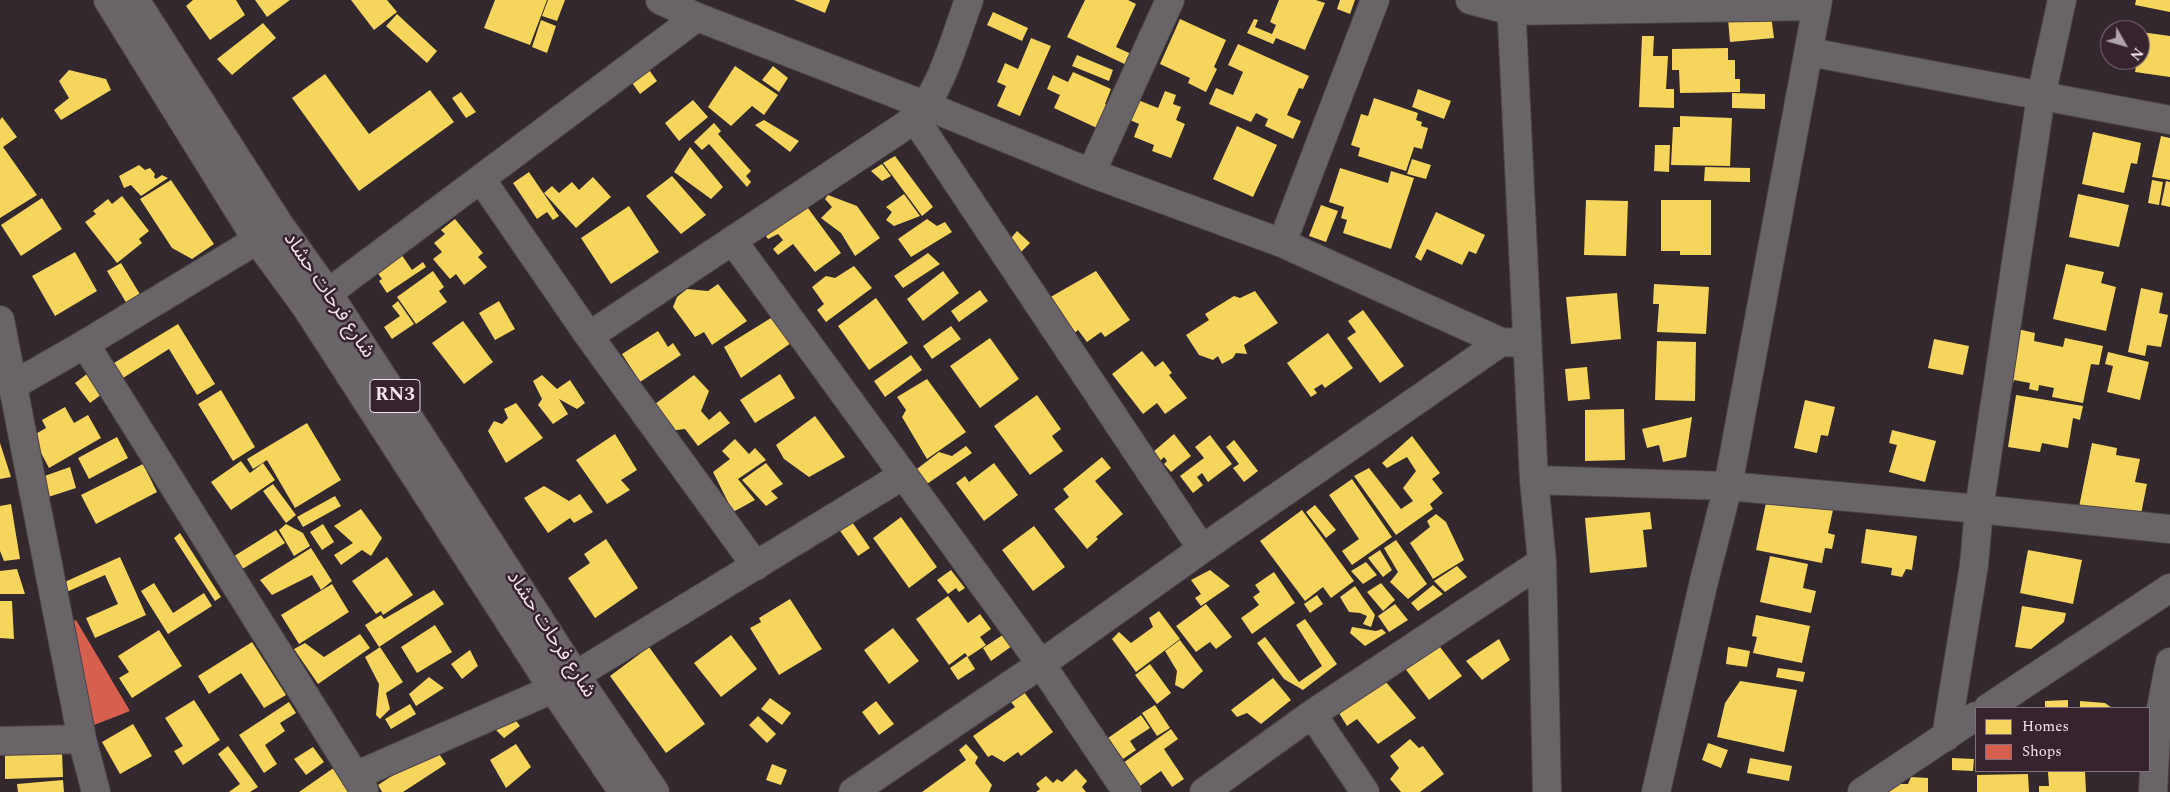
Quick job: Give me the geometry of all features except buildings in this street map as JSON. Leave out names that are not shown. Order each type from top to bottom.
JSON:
[{"type":"main road","name":"شارع فرحات حشاد","points":[[124,4],[279,224],[317,300],[553,689],[623,792]]},
{"type":"main road","name":"شارع فرحات حشاد","points":[[124,4],[257,240],[317,300],[654,792]]},
{"type":"street","points":[[660,0],[921,112],[1282,243],[1514,343]]},
{"type":"street","points":[[590,336],[921,112],[936,88],[969,0]]},
{"type":"street","points":[[1090,173],[1170,0]]},
{"type":"street","points":[[1282,243],[1375,0]]},
{"type":"street","points":[[1470,0],[1511,6],[1817,3],[1728,486],[1656,792]]},
{"type":"street","points":[[1946,737],[1974,565],[1979,509],[2041,96],[2062,0]]},
{"type":"street","points":[[1511,6],[1514,343],[1534,480],[1542,562],[1547,792]]},
{"type":"street","points":[[317,300],[697,17]]},
{"type":"street","points":[[1809,52],[2170,120]]},
{"type":"street","points":[[921,112],[1202,549]]},
{"type":"street","points":[[481,179],[590,336],[756,566]]},
{"type":"street","points":[[12,386],[257,240],[279,224]]},
{"type":"street","points":[[733,241],[902,476],[1041,664],[1127,792]]},
{"type":"street","points":[[0,320],[82,739],[96,792]]},
{"type":"street","points":[[854,792],[888,783],[1041,664],[1202,549],[1514,343]]},
{"type":"street","points":[[85,344],[360,784],[576,676],[902,476]]},
{"type":"street","points":[[1534,480],[1728,486],[2170,529]]},
{"type":"street","points":[[1204,792],[1312,714],[1542,562]]},
{"type":"street","points":[[1990,707],[2170,588]]},
{"type":"street","points":[[2153,792],[2163,734],[2170,662]]},
{"type":"street","points":[[1312,714],[1365,792]]},
{"type":"street","points":[[1862,792],[1975,717]]},
{"type":"street","points":[[0,741],[82,739]]}]
